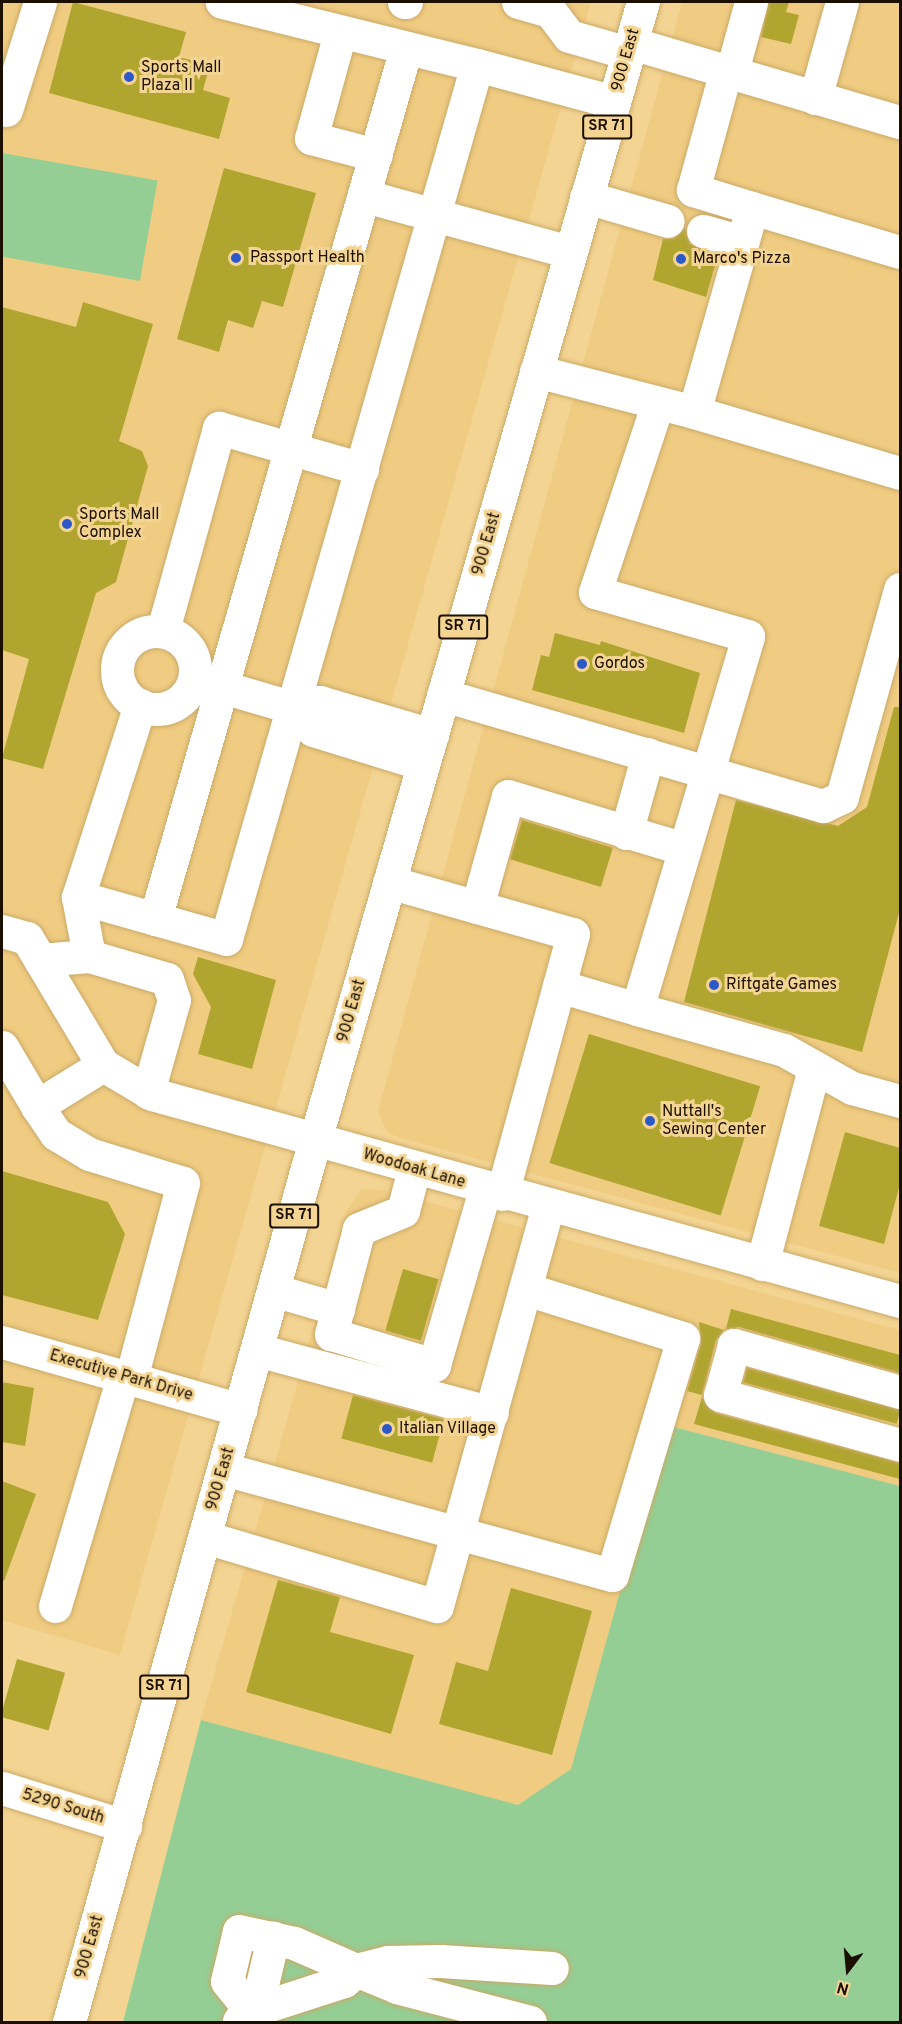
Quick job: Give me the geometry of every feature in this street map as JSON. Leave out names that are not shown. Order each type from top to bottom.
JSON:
[{"type":"main road","points":[[6,110],[40,2]]},
{"type":"main road","points":[[518,2],[552,6],[569,36],[729,70],[900,122]]},
{"type":"main road","name":"900 East","points":[[69,2022],[315,1142],[643,2]]},
{"type":"main road","points":[[751,2],[693,190],[900,252]]},
{"type":"main road","points":[[815,98],[842,2]]},
{"type":"main road","points":[[238,4],[340,33],[477,65],[614,102]]},
{"type":"main road","points":[[340,33],[311,138],[376,155]]},
{"type":"main road","points":[[155,919],[209,683],[293,449],[406,48]]},
{"type":"main road","points":[[78,897],[226,939],[477,65]]},
{"type":"main road","points":[[365,196],[570,252]]},
{"type":"main road","points":[[586,197],[668,221]]},
{"type":"main road","points":[[694,412],[752,208]]},
{"type":"main road","points":[[703,231],[742,242]]},
{"type":"main road","points":[[536,371],[694,412],[900,473]]},
{"type":"main road","points":[[637,1009],[681,848],[709,775],[748,636],[595,592],[658,403]]},
{"type":"main road","points":[[163,630],[219,428],[362,469]]},
{"type":"main road","points":[[443,694],[648,754],[709,775],[823,806],[842,797],[900,589]]},
{"type":"main road","points":[[163,630],[188,647],[209,683],[294,708],[313,730],[427,749]]},
{"type":"main road","points":[[163,630],[129,642],[118,664],[122,688],[140,705],[177,703],[209,683]]},
{"type":"main road","points":[[89,956],[78,897],[140,705]]},
{"type":"main road","points":[[626,832],[648,754]]},
{"type":"main road","points":[[477,907],[508,796],[681,848]]},
{"type":"main road","points":[[389,882],[573,934],[559,986],[493,1191],[434,1365],[331,1334],[359,1229],[403,1211],[414,1169]]},
{"type":"main road","name":"Woodoak Lane","points":[[2,931],[27,938],[103,1065],[148,1092],[315,1142],[900,1301]]},
{"type":"main road","points":[[40,960],[89,956],[167,979],[174,1000],[148,1092]]},
{"type":"main road","points":[[559,986],[784,1050],[852,1088],[900,1101]]},
{"type":"main road","points":[[2,1047],[56,1134],[89,1154],[183,1183],[127,1378],[55,1606]]},
{"type":"main road","points":[[37,1106],[103,1065]]},
{"type":"main road","points":[[762,1264],[814,1068]]},
{"type":"main road","points":[[205,1537],[437,1606],[460,1530],[548,1206]]},
{"type":"main road","points":[[224,1469],[460,1530],[612,1575],[683,1338],[526,1289]]},
{"type":"main road","points":[[273,1290],[338,1309]]},
{"type":"main road","name":"Executive Park Drive","points":[[2,1342],[241,1410]]},
{"type":"main road","points":[[900,1392],[734,1345],[720,1395],[900,1445]]},
{"type":"main road","points":[[257,1350],[492,1413]]},
{"type":"main road","name":"5290 South","points":[[2,1788],[125,1826]]},
{"type":"main road","points":[[530,2022],[398,1987],[356,1970],[273,1938],[239,1931],[235,1939],[227,1981],[244,2017],[344,1981],[356,1970],[387,1962],[440,1961],[552,1968]]},
{"type":"shaded area","points":[[2,2],[591,2],[120,1655],[2,1620]]},
{"type":"shaded area","points":[[682,2],[900,2],[900,1273],[400,1138],[387,1132],[378,1111]]},
{"type":"shaded area","points":[[362,1189],[383,1190],[900,1330],[900,1486],[666,1425],[571,1769],[518,1805],[201,1720],[347,1210]]},
{"type":"green space","points":[[2,153],[158,180],[140,281],[2,257]]},
{"type":"green space","points":[[666,1425],[900,1486],[900,2022],[123,2022],[201,1720],[518,1805],[571,1769]]},
{"type":"building","name":"Sports Mall Plaza II","points":[[73,2],[186,32],[179,57],[210,65],[203,90],[230,98],[219,139],[49,93]]},
{"type":"building","points":[[769,2],[789,2],[786,12],[799,15],[791,44],[761,37]]},
{"type":"building","points":[[224,168],[316,193],[283,307],[262,301],[253,328],[228,320],[219,352],[177,339]]},
{"type":"building","points":[[685,228],[690,244],[718,255],[706,297],[653,280],[663,239],[673,239]]},
{"type":"building","name":"Sports Mall Complex","points":[[83,302],[153,324],[119,441],[142,451],[148,466],[116,582],[96,593],[43,769],[2,758],[29,659],[2,650],[2,307],[76,327]]},
{"type":"building","points":[[555,633],[600,645],[601,641],[700,673],[684,733],[532,690],[541,655],[549,657]]},
{"type":"building","points":[[894,707],[900,707],[900,909],[862,1052],[684,1002],[736,800],[838,826],[867,807]]},
{"type":"building","points":[[522,820],[613,848],[601,887],[510,859]]},
{"type":"building","points":[[198,957],[276,980],[252,1069],[198,1054],[211,1007],[193,974]]},
{"type":"building","points":[[589,1034],[760,1086],[721,1215],[550,1163]]},
{"type":"building","points":[[845,1132],[900,1148],[900,1184],[884,1244],[819,1226]]},
{"type":"building","points":[[2,1171],[108,1202],[125,1234],[98,1320],[2,1295]]},
{"type":"building","points":[[403,1269],[439,1279],[421,1341],[385,1331]]},
{"type":"building","points":[[731,1309],[900,1355],[900,1373],[739,1327],[726,1329]]},
{"type":"building","points":[[699,1322],[724,1330],[716,1340],[702,1395],[687,1391],[701,1343]]},
{"type":"building","points":[[747,1368],[900,1409],[897,1424],[743,1382]]},
{"type":"building","points":[[2,1382],[34,1388],[25,1446],[2,1442]]},
{"type":"building","points":[[353,1395],[444,1419],[432,1463],[341,1438]]},
{"type":"building","points":[[702,1397],[715,1413],[900,1463],[900,1479],[694,1424]]},
{"type":"building","points":[[2,1481],[36,1494],[4,1581],[2,1580]]},
{"type":"building","points":[[278,1580],[340,1597],[330,1632],[414,1655],[391,1734],[246,1692]]},
{"type":"building","points":[[511,1588],[592,1611],[552,1755],[439,1724],[456,1662],[488,1671]]},
{"type":"building","points":[[17,1659],[65,1673],[49,1730],[2,1717]]},
{"type":"place","name":"Sports Mall Plaza II","points":[[129,77]]},
{"type":"place","name":"Passport Health","points":[[236,258]]},
{"type":"place","name":"Marco's Pizza","points":[[681,259]]},
{"type":"place","name":"Sports Mall Complex","points":[[67,524]]},
{"type":"place","name":"Gordos","points":[[582,664]]},
{"type":"place","name":"Riftgate Games","points":[[714,985]]},
{"type":"place","name":"Nuttall's Sewing Center","points":[[650,1121]]},
{"type":"place","name":"Italian Village","points":[[387,1429]]}]
